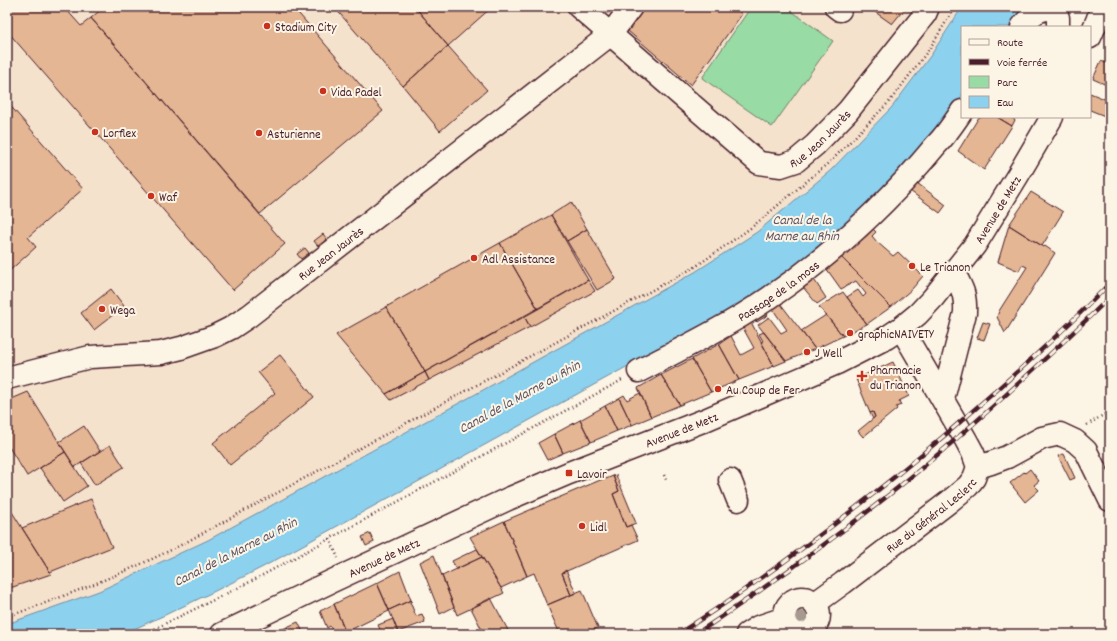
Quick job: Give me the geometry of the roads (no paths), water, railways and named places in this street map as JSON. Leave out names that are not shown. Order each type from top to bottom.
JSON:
[{"type":"street","name":"Rue Jean Jaurès","points":[[580,7],[759,162],[781,166],[796,161],[815,145],[848,111],[925,14],[928,7]]},
{"type":"street","points":[[611,34],[631,7]]},
{"type":"street","points":[[1091,35],[1102,7]]},
{"type":"street","points":[[1023,26],[1035,13],[1044,8],[1056,17]]},
{"type":"street","name":"Rue Jean Jaurès","points":[[7,378],[90,357],[161,353],[195,344],[230,328],[249,316],[611,34]]},
{"type":"street","name":"Passage de la moss","points":[[639,371],[723,327],[769,299],[812,267],[857,228],[899,187],[937,145],[961,112]]},
{"type":"street","name":"Avenue de Metz","points":[[222,634],[508,499],[569,473],[705,420],[837,363],[886,338],[901,328],[928,304],[975,245],[1049,118]]},
{"type":"street","points":[[943,399],[965,313],[966,302],[963,290],[954,273]]},
{"type":"street","name":"Rue du Général Leclerc","points":[[794,628],[806,632],[813,629],[818,622],[819,613],[818,608],[814,604],[968,486],[974,478],[978,467],[973,453],[901,328]]},
{"type":"street","points":[[978,467],[991,464],[1007,457],[1042,438],[1060,434],[1075,441],[1086,452],[1110,500]]},
{"type":"street","points":[[730,480],[738,500]]},
{"type":"street","points":[[747,634],[758,627],[794,628]]},
{"type":"water","name":"Canal de la Marne au Rhin","points":[[962,7],[1025,7],[1012,26],[961,26],[961,98],[928,139],[885,186],[849,221],[783,275],[743,302],[691,333],[263,567],[123,634],[7,634],[7,624],[99,591],[208,540],[695,272],[757,232],[831,170],[892,107],[931,55]]},
{"type":"railway","points":[[678,634],[781,564],[881,488],[966,417],[1029,361],[1110,283]]},
{"type":"railway","points":[[696,634],[816,551],[885,498],[1000,400],[1110,297]]},
{"type":"place","name":"Stadium City","points":[[267,26]]},
{"type":"place","name":"Vida Padel","points":[[323,91]]},
{"type":"place","name":"Lorflex","points":[[95,132]]},
{"type":"place","name":"Asturienne","points":[[259,133]]},
{"type":"place","name":"Waf","points":[[151,196]]},
{"type":"place","name":"Adl Assistance","points":[[474,258]]},
{"type":"place","name":"Le Trianon","points":[[912,266]]},
{"type":"place","name":"Wega","points":[[102,309]]},
{"type":"place","name":"graphicNAIVETY","points":[[850,333]]},
{"type":"place","name":"J Well","points":[[807,352]]},
{"type":"place","name":"Pharmacie du Trianon","points":[[862,376]]},
{"type":"place","name":"Au Coup de Fer","points":[[718,389]]},
{"type":"place","name":"Lavoir","points":[[569,473]]},
{"type":"place","name":"Lidl","points":[[582,526]]}]
